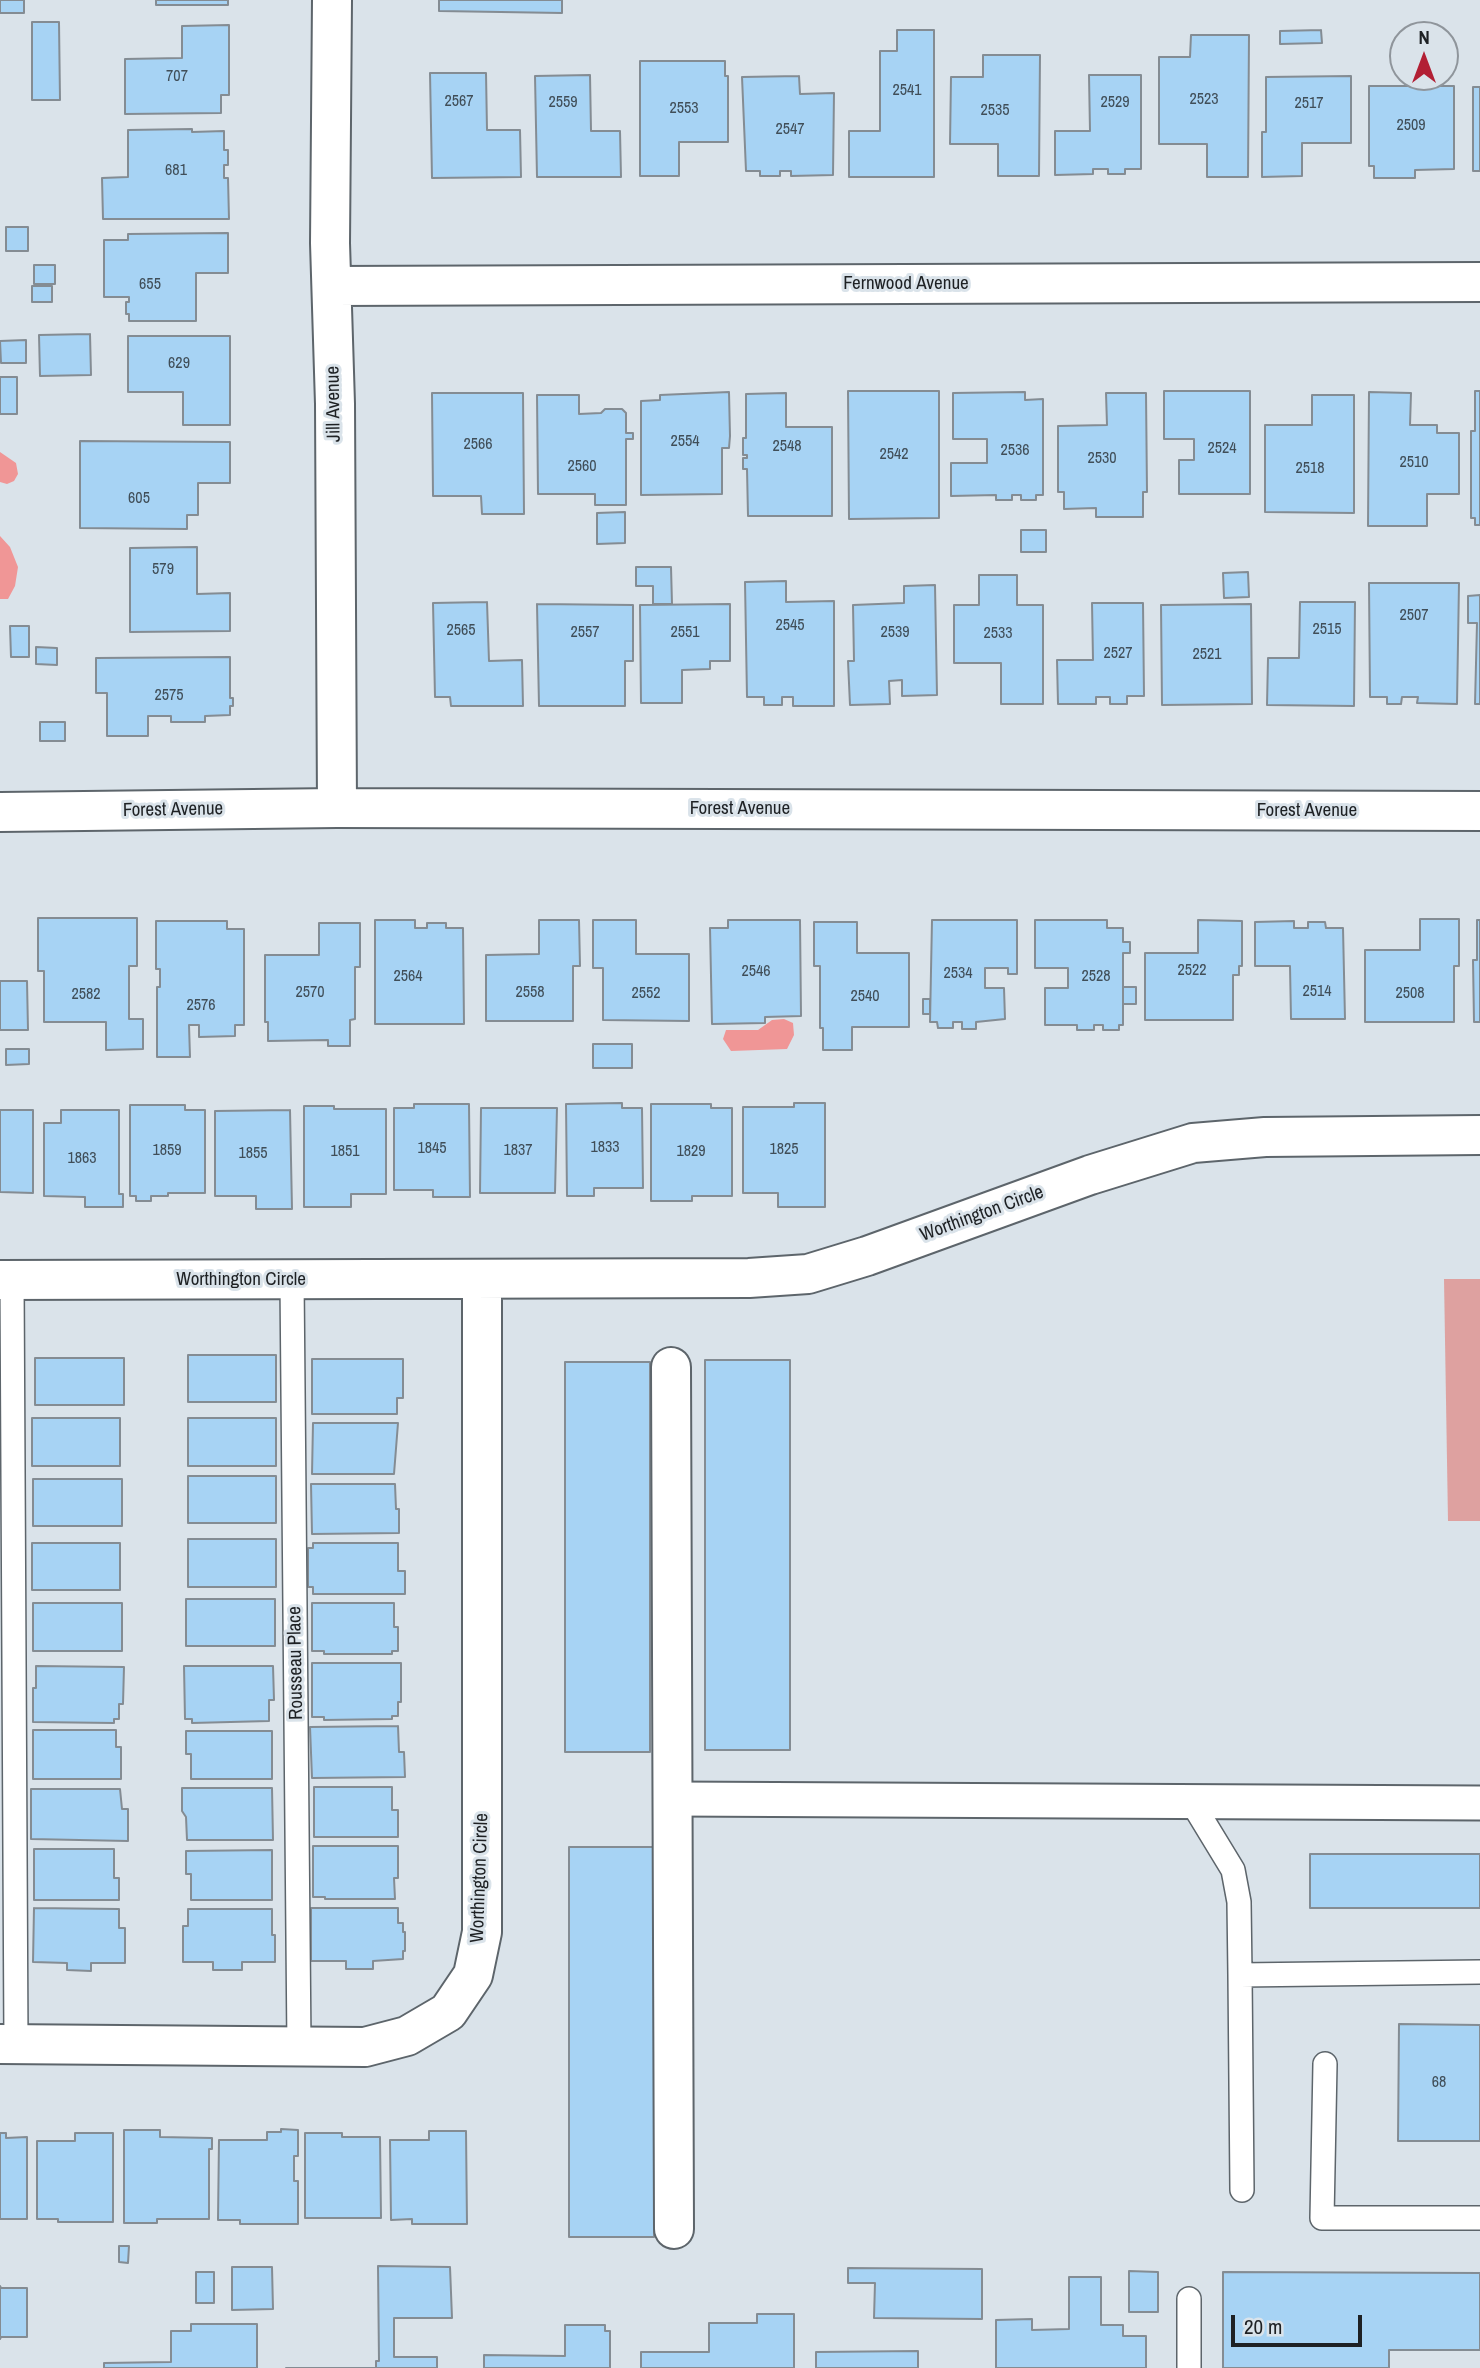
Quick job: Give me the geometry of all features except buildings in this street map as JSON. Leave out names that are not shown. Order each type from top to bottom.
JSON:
[{"type":"street","name":"Jill Avenue","points":[[331,0],[330,243],[333,286],[337,808]]},
{"type":"street","name":"Fernwood Avenue","points":[[333,286],[1480,282]]},
{"type":"street","name":"Forest Avenue","points":[[0,812],[337,808],[1480,811]]},
{"type":"street","name":"Worthington Circle","points":[[6,1280],[749,1278],[808,1273],[867,1256],[1090,1175],[1193,1143],[1265,1137],[1480,1135]]},
{"type":"street","name":"Worthington Circle","points":[[8,2044],[365,2047],[407,2036],[448,2012],[473,1975],[482,1932],[482,1279]]},
{"type":"street","points":[[671,1367],[674,2229]]},
{"type":"street","points":[[673,1799],[1480,1803]]},
{"type":"lane","points":[[6,1280],[8,2044]]},
{"type":"lane","name":"Rousseau Place","points":[[292,1280],[299,2047]]},
{"type":"lane","points":[[1191,1801],[1233,1870],[1238,1902],[1242,2190]]},
{"type":"lane","points":[[1240,1975],[1480,1972]]},
{"type":"lane","points":[[1325,2064],[1322,2218],[1480,2218]]},
{"type":"lane","points":[[1189,2299],[1189,2368]]},
{"type":"shaded area","points":[[0,452],[16,463],[18,474],[14,481],[7,484],[0,482]]},
{"type":"shaded area","points":[[0,536],[10,547],[18,567],[15,586],[8,599],[0,599]]},
{"type":"shaded area","points":[[784,1019],[793,1023],[794,1035],[787,1049],[731,1051],[723,1039],[726,1030],[758,1030],[772,1020]]},
{"type":"shaded area","points":[[1444,1279],[1480,1279],[1480,1521],[1448,1521]]}]
